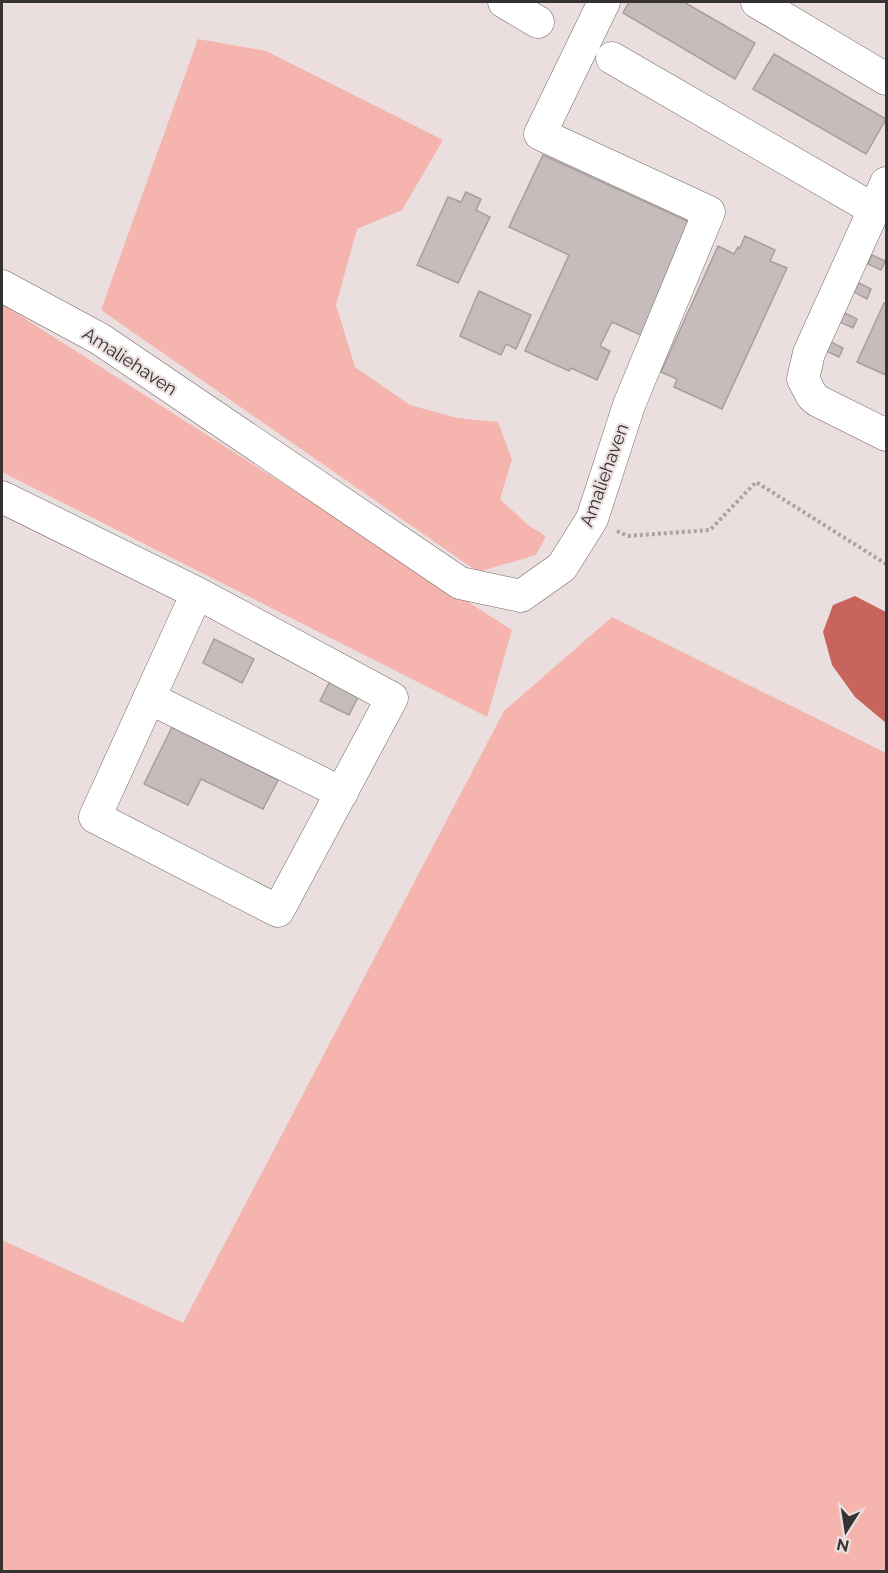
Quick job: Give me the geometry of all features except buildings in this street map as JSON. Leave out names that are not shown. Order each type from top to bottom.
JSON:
[{"type":"street","points":[[504,2],[538,22]]},
{"type":"street","name":"Amaliehaven","points":[[2,286],[100,339],[460,583],[521,596],[562,567],[592,519],[629,405],[709,212],[540,134],[604,2]]},
{"type":"street","points":[[757,2],[886,79]]},
{"type":"street","points":[[612,58],[880,196],[809,353],[803,379],[806,388],[818,401],[886,435]]},
{"type":"street","points":[[2,497],[197,592],[392,698],[278,911],[95,817],[197,592]]},
{"type":"street","points":[[149,698],[342,794]]},
{"type":"path","points":[[592,519],[628,536],[710,530],[756,482],[886,564]]},
{"type":"shaded area","points":[[198,39],[266,51],[443,140],[402,210],[357,229],[336,305],[355,367],[410,405],[457,418],[498,422],[512,459],[500,499],[529,526],[546,536],[536,555],[478,572],[101,310]]},
{"type":"shaded area","points":[[2,304],[512,630],[487,717],[2,472]]},
{"type":"shaded area","points":[[855,596],[886,612],[886,723],[855,697],[832,665],[823,632],[833,605]]},
{"type":"shaded area","points":[[612,617],[886,753],[886,1571],[2,1571],[2,1240],[183,1323],[504,711]]}]
